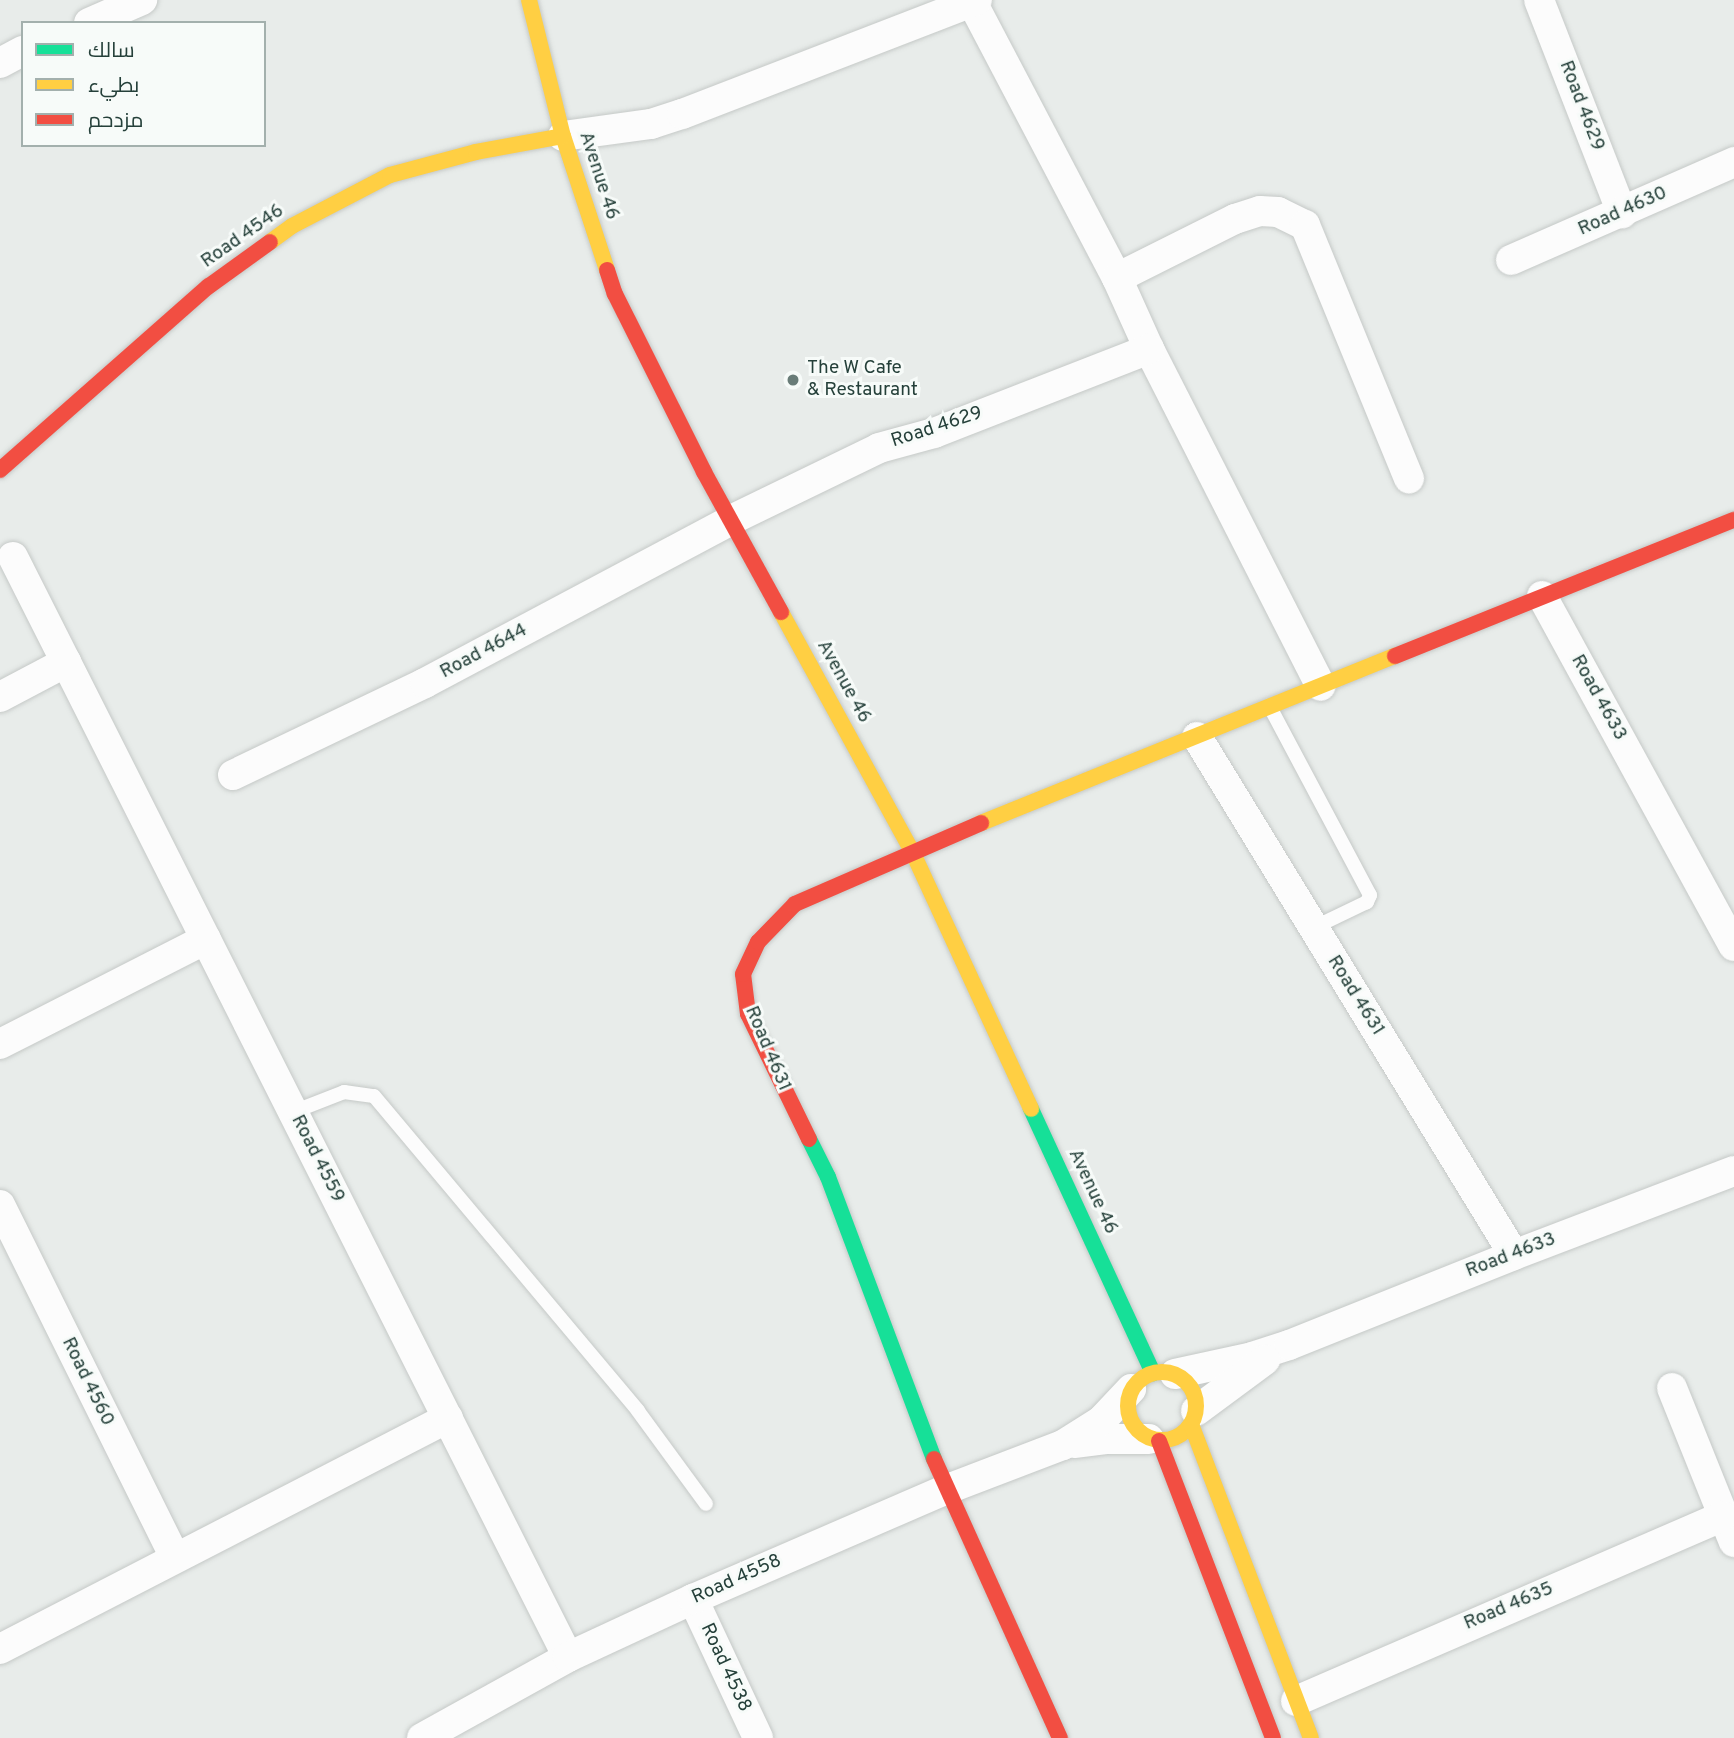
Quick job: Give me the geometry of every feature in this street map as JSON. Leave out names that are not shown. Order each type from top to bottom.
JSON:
[{"type":"street","points":[[94,21],[142,0]]},
{"type":"street","name":"Avenue 46","points":[[529,0],[563,136],[615,294],[730,520],[912,852],[1153,1378]]},
{"type":"street","name":"Road 4629","points":[[1539,0],[1622,213]]},
{"type":"street","points":[[563,136],[651,124],[682,114],[936,8],[975,1],[1321,686]]},
{"type":"street","points":[[0,63],[21,52]]},
{"type":"street","name":"Road 4546","points":[[0,470],[209,286],[292,226],[390,175],[477,152],[563,136]]},
{"type":"street","name":"Road 4630","points":[[1511,260],[1734,162]]},
{"type":"street","points":[[1117,278],[1235,219],[1260,211],[1278,212],[1305,225],[1409,479]]},
{"type":"street","name":"Road 4629","points":[[730,520],[878,448],[934,433],[1149,349]]},
{"type":"street","name":"Road 4644","points":[[233,775],[425,683],[730,520]]},
{"type":"street","name":"Road 4631","points":[[1060,1738],[945,1490],[828,1177],[748,1014],[743,974],[758,942],[795,904],[912,852],[1734,520]]},
{"type":"street","name":"Road 4559","points":[[13,557],[568,1657]]},
{"type":"street","name":"Road 4633","points":[[1542,596],[1734,946]]},
{"type":"street","points":[[0,697],[66,662]]},
{"type":"street","name":"Road 4631","points":[[1197,737],[1514,1255]]},
{"type":"street","points":[[0,1044],[206,939]]},
{"type":"street","name":"Road 4633","points":[[1153,1378],[1252,1357],[1289,1345],[1734,1171]]},
{"type":"street","name":"Road 4560","points":[[0,1205],[174,1558]]},
{"type":"street","name":"Road 4633","points":[[1194,1418],[1289,1345]]},
{"type":"street","points":[[1194,1418],[1172,1440],[1154,1440],[1137,1430],[1129,1418],[1127,1403],[1153,1378],[1189,1385],[1196,1398],[1194,1418],[1311,1738]]},
{"type":"street","name":"Road 4558","points":[[422,1738],[568,1657],[693,1599],[945,1490],[1063,1445],[1101,1421],[1153,1378]]},
{"type":"street","name":"Road 4635","points":[[1296,1701],[1729,1529],[1672,1388]]},
{"type":"street","points":[[0,1649],[448,1418]]},
{"type":"street","name":"Road 4558","points":[[1063,1445],[1106,1438],[1154,1440]]},
{"type":"street","points":[[1154,1440],[1273,1738]]},
{"type":"street","name":"Road 4538","points":[[693,1599],[758,1738]]},
{"type":"lane","points":[[1269,707],[1370,895],[1367,902],[1313,928]]},
{"type":"lane","points":[[293,1112],[344,1092],[374,1096],[638,1411],[706,1504]]},
{"type":"traffic: fast","points":[[1031,1109],[1153,1373]]},
{"type":"traffic: fast","points":[[809,1139],[828,1177],[934,1459]]},
{"type":"traffic: slow","points":[[529,0],[563,136],[607,270]]},
{"type":"traffic: slow","points":[[270,242],[292,226],[390,175],[476,152],[563,136]]},
{"type":"traffic: slow","points":[[781,612],[912,851],[1031,1109]]},
{"type":"traffic: slow","points":[[981,823],[1395,656]]},
{"type":"traffic: slow","points":[[1155,1372],[1169,1372],[1181,1377],[1191,1387],[1196,1406],[1191,1425],[1181,1435],[1169,1440],[1155,1440],[1143,1435],[1133,1425],[1128,1413],[1128,1399],[1133,1387],[1143,1377],[1155,1372]]},
{"type":"traffic: slow","points":[[1191,1424],[1311,1738]]},
{"type":"traffic: jam","points":[[0,470],[209,286],[270,242]]},
{"type":"traffic: jam","points":[[607,270],[615,294],[704,472],[781,612]]},
{"type":"traffic: jam","points":[[1395,656],[1734,520]]},
{"type":"traffic: jam","points":[[809,1139],[748,1014],[743,974],[758,942],[795,904],[981,823]]},
{"type":"traffic: jam","points":[[1159,1441],[1273,1738]]},
{"type":"traffic: jam","points":[[934,1459],[1060,1738]]},
{"type":"place","name":"The W Cafe & Restaurant","points":[[793,380]]}]
